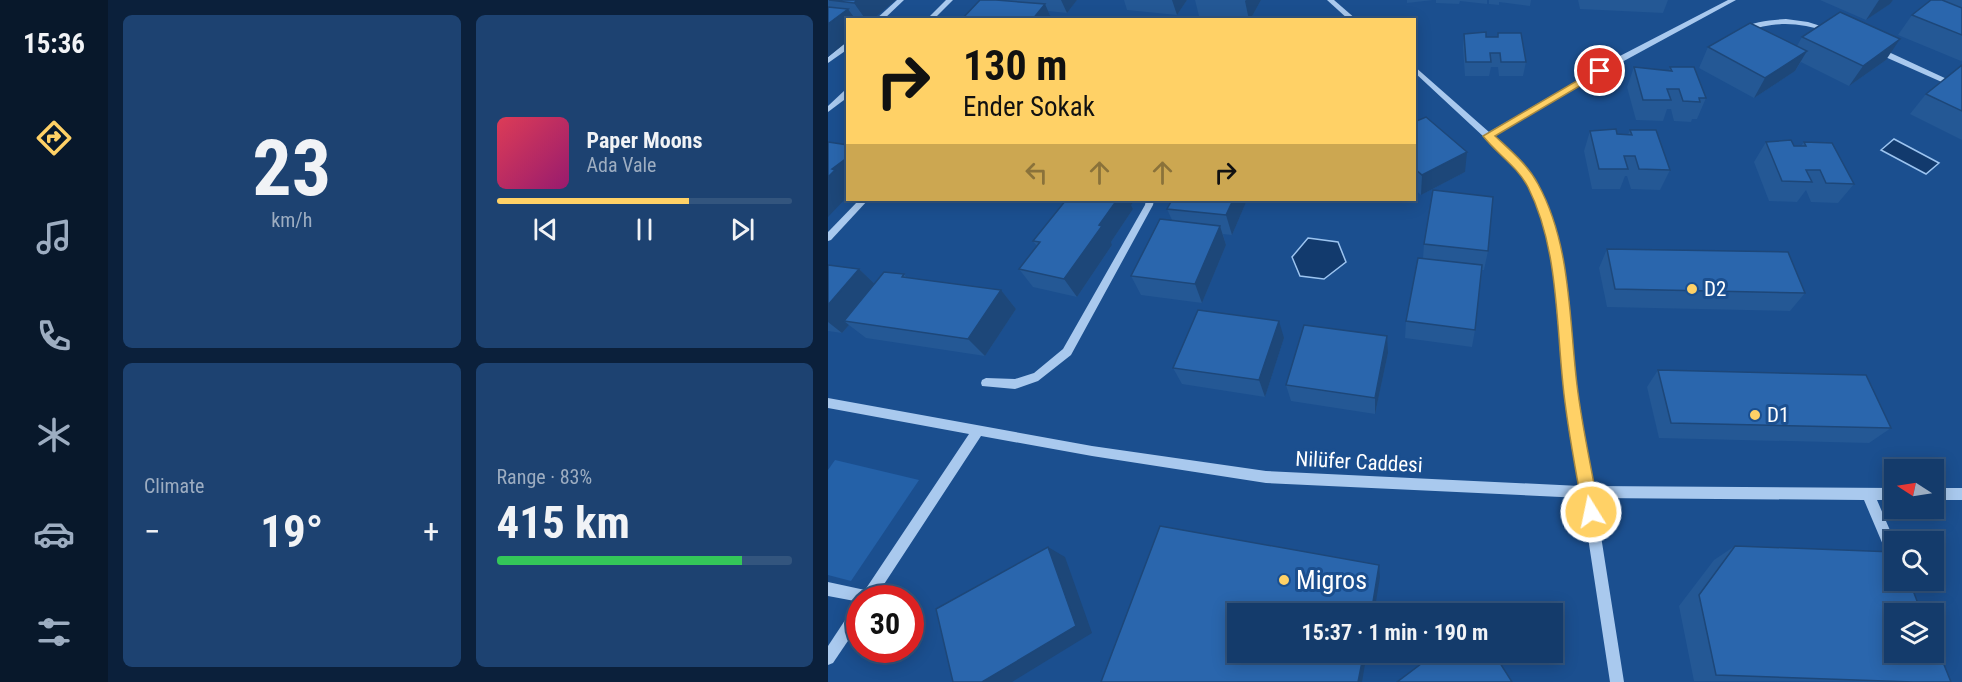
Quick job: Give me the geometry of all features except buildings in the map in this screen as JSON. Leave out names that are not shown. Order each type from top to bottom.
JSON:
[{"type":"street","points":[[880,18],[901,0]]},
{"type":"street","points":[[931,18],[950,0]]},
{"type":"street","points":[[1330,0],[1352,18]]},
{"type":"street","points":[[1488,136],[1619,60],[1733,0]]},
{"type":"street","points":[[1735,34],[1753,25],[1773,22],[1809,23],[1838,33]]},
{"type":"street","points":[[1868,46],[1962,89]]},
{"type":"street","points":[[828,61],[846,47]]},
{"type":"street","points":[[1416,70],[1516,162],[1532,184],[1544,211],[1556,251],[1570,388],[1617,682]]},
{"type":"street","points":[[828,110],[846,94]]},
{"type":"street","points":[[835,103],[846,105]]},
{"type":"street","points":[[828,238],[863,201]]},
{"type":"street","points":[[986,383],[1015,384],[1038,376],[1067,352],[1149,201]]},
{"type":"street","name":"Nilüfer Caddesi","points":[[828,403],[1092,451],[1266,477],[1588,492],[1884,494]]},
{"type":"street","points":[[876,585],[978,430]]},
{"type":"street","points":[[1868,494],[1884,532]]},
{"type":"street","points":[[1944,494],[1962,494]]},
{"type":"street","points":[[828,589],[846,595]]},
{"type":"street","points":[[828,658],[846,631]]},
{"type":"shaded area","points":[[1894,139],[1939,163],[1926,174],[1881,150]]},
{"type":"shaded area","points":[[1308,238],[1338,242],[1346,262],[1324,279],[1300,276],[1292,257]]},
{"type":"shaded area","points":[[835,460],[919,480],[851,581],[828,575],[828,470]]},
{"type":"place","name":"D2","points":[[1692,289]]},
{"type":"place","name":"D1","points":[[1755,415]]},
{"type":"place","name":"Migros","points":[[1284,580]]},
{"type":"route","points":[[1591,512],[1570,388],[1556,251],[1544,211],[1532,184],[1516,162],[1488,136],[1600,71]]}]
